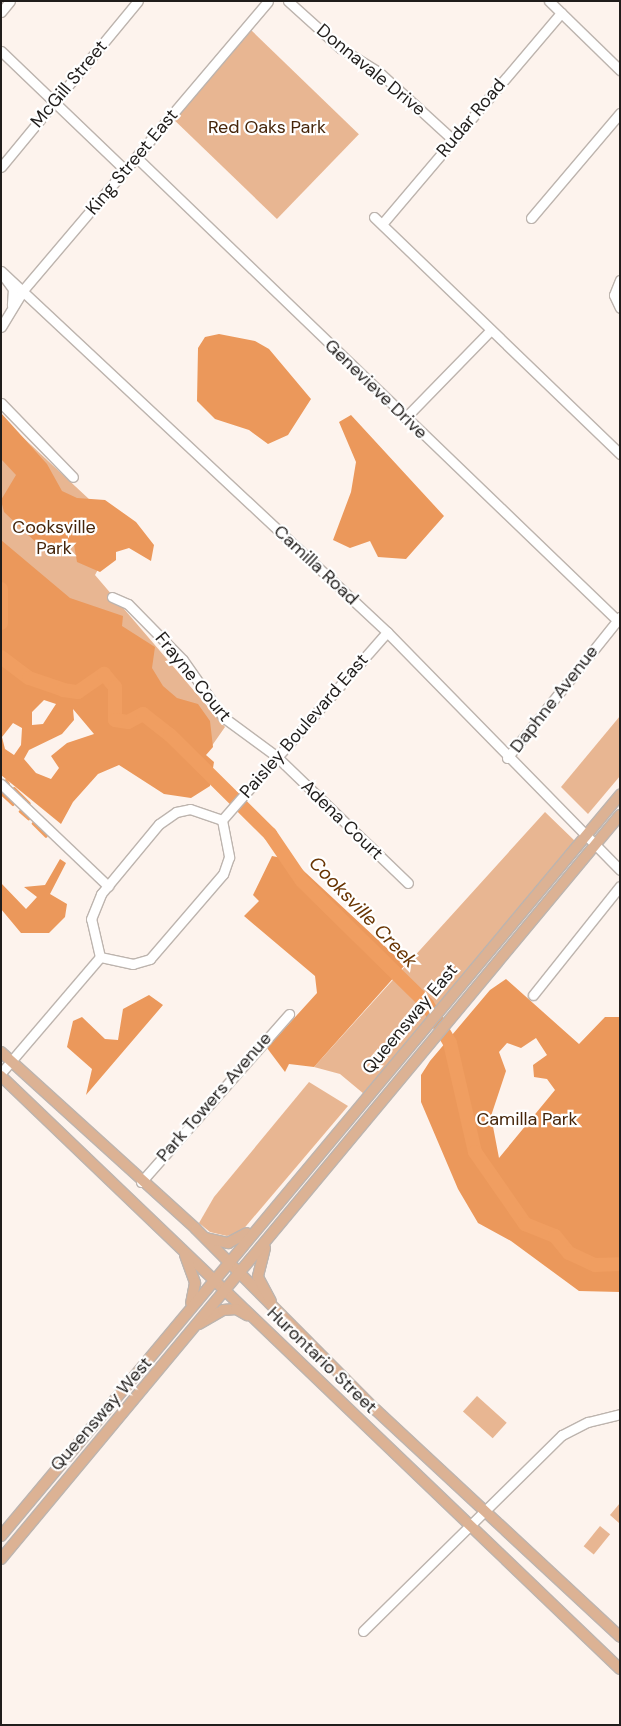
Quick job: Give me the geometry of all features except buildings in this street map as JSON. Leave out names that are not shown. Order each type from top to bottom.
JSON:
[{"type":"main road","name":"Queensway East","points":[[214,1280],[620,795]]},
{"type":"main road","name":"Queensway East","points":[[224,1290],[620,815]]},
{"type":"main road","name":"Hurontario Street","points":[[1,1052],[141,1182],[196,1229],[237,1274],[483,1512],[579,1596],[620,1637]]},
{"type":"main road","name":"Hurontario Street","points":[[1,1074],[620,1669]]},
{"type":"main road","points":[[196,1229],[212,1242],[228,1243],[242,1238],[270,1212]]},
{"type":"main road","points":[[269,1238],[258,1277],[280,1315]]},
{"type":"main road","points":[[183,1249],[195,1283],[188,1311]]},
{"type":"main road","name":"Queensway West","points":[[1,1536],[214,1280]]},
{"type":"main road","name":"Queensway West","points":[[1,1559],[224,1290]]},
{"type":"main road","points":[[192,1329],[227,1310],[236,1309],[256,1320]]},
{"type":"street","points":[[1,12],[10,1]]},
{"type":"street","name":"McGill Street","points":[[1,166],[138,1]]},
{"type":"street","name":"King Street East","points":[[1,327],[24,290],[268,1]]},
{"type":"street","name":"Donnavale Drive","points":[[288,1],[340,48],[380,73],[453,140]]},
{"type":"street","points":[[549,1],[620,70]]},
{"type":"street","name":"Rudar Road","points":[[382,224],[561,13]]},
{"type":"street","points":[[1,51],[125,170]]},
{"type":"street","points":[[531,218],[620,112]]},
{"type":"street","name":"Genevieve Drive","points":[[136,157],[406,418],[618,619]]},
{"type":"street","points":[[374,217],[620,454]]},
{"type":"street","points":[[1,273],[14,293],[8,318]]},
{"type":"street","name":"Camilla Road","points":[[1,273],[24,290],[387,632],[507,758],[620,870]]},
{"type":"street","points":[[620,280],[614,295],[620,308]]},
{"type":"street","points":[[406,418],[491,330]]},
{"type":"street","points":[[1,403],[73,477]]},
{"type":"street","name":"Frayne Court","points":[[112,597],[128,604],[184,660],[224,717],[276,756]]},
{"type":"street","name":"Daphne Avenue","points":[[507,758],[618,619]]},
{"type":"street","name":"Paisley Boulevard East","points":[[225,817],[276,756],[387,632]]},
{"type":"street","name":"Adena Court","points":[[276,756],[408,883]]},
{"type":"street","points":[[1,784],[108,886]]},
{"type":"street","points":[[202,811],[225,817],[229,844],[227,867],[157,953],[133,964],[100,958],[90,919],[108,886],[159,824],[176,812],[202,811]]},
{"type":"street","points":[[533,995],[620,886]]},
{"type":"street","points":[[1,1074],[100,958]]},
{"type":"street","name":"Park Towers Avenue","points":[[141,1182],[208,1100],[289,1014]]},
{"type":"street","points":[[363,1631],[470,1523],[562,1435],[588,1422],[620,1414]]},
{"type":"green space","name":"Red Oaks Park","points":[[251,30],[359,134],[277,219],[169,115]]},
{"type":"green space","points":[[219,334],[255,341],[269,349],[311,399],[288,435],[268,444],[249,430],[215,419],[197,401],[198,348],[205,337]]},
{"type":"green space","points":[[1,413],[47,464],[62,491],[77,498],[105,500],[136,522],[154,545],[151,561],[129,548],[116,552],[116,560],[100,572],[77,562],[74,545],[43,549],[4,512],[1,500],[16,475],[1,459]]},
{"type":"green space","points":[[351,415],[444,516],[406,559],[378,557],[370,541],[350,548],[333,540],[351,492],[356,462],[339,422]]},
{"type":"green space","name":"Cooksville Park","points":[[1,417],[120,528],[95,575],[225,727],[202,760],[1,569]]},
{"type":"green space","points":[[1,540],[70,598],[123,616],[122,626],[155,647],[152,668],[163,686],[177,698],[198,704],[210,721],[213,747],[206,755],[214,762],[210,786],[191,798],[164,794],[119,765],[98,774],[73,802],[61,824],[1,775]],"holes":[[[44,700],[56,704],[43,724],[32,725],[32,712]],[[73,709],[94,734],[67,743],[51,756],[59,768],[51,779],[36,773],[24,759],[29,750],[62,734],[74,720]],[[13,723],[22,728],[21,745],[14,755],[5,749],[2,737]]]},
{"type":"green space","points":[[620,716],[620,776],[588,814],[561,787]]},
{"type":"green space","points":[[545,812],[576,842],[364,1094],[340,1074],[314,1067]]},
{"type":"green space","points":[[272,856],[292,860],[405,965],[314,1067],[289,1064],[285,1072],[267,1048],[317,993],[315,976],[244,916],[259,901],[253,895]]},
{"type":"green space","points":[[60,859],[66,863],[50,894],[67,904],[65,917],[49,933],[21,933],[1,909],[1,883],[26,909],[37,897],[24,887],[45,885]]},
{"type":"green space","name":"Camilla Park","points":[[506,979],[579,1044],[605,1017],[620,1017],[620,1292],[579,1291],[511,1241],[478,1223],[458,1189],[421,1102],[421,1075],[430,1061],[490,990]],"holes":[[[536,1038],[547,1055],[533,1065],[534,1077],[547,1079],[555,1090],[499,1158],[491,1116],[506,1071],[499,1052],[507,1043],[521,1048]]]},
{"type":"green space","points":[[149,995],[163,1005],[86,1095],[92,1069],[67,1047],[73,1021],[82,1017],[105,1039],[118,1040],[123,1009]]},
{"type":"green space","points":[[309,1082],[348,1106],[241,1232],[227,1236],[210,1232],[199,1223],[214,1197]]},
{"type":"green space","points":[[477,1396],[507,1423],[493,1438],[463,1412]]},
{"type":"green space","points":[[620,1503],[620,1522],[619,1523],[610,1515]]},
{"type":"green space","points":[[600,1526],[610,1534],[594,1554],[584,1546]]},
{"type":"waterway","name":"Cooksville Creek","points":[[1,589],[1,623]]},
{"type":"waterway","name":"Cooksville Creek","points":[[1,657],[29,678],[63,690],[78,692],[104,674],[115,687],[115,720],[128,722],[143,714],[170,735],[270,834],[302,881],[427,1004],[450,1043],[475,1152],[525,1224],[555,1236],[569,1253],[595,1265],[620,1264]]},
{"type":"waterway","points":[[14,788],[29,803]]},
{"type":"waterway","points":[[1,793],[13,804]]},
{"type":"waterway","points":[[20,811],[28,818]]},
{"type":"waterway","points":[[33,823],[46,836]]}]
